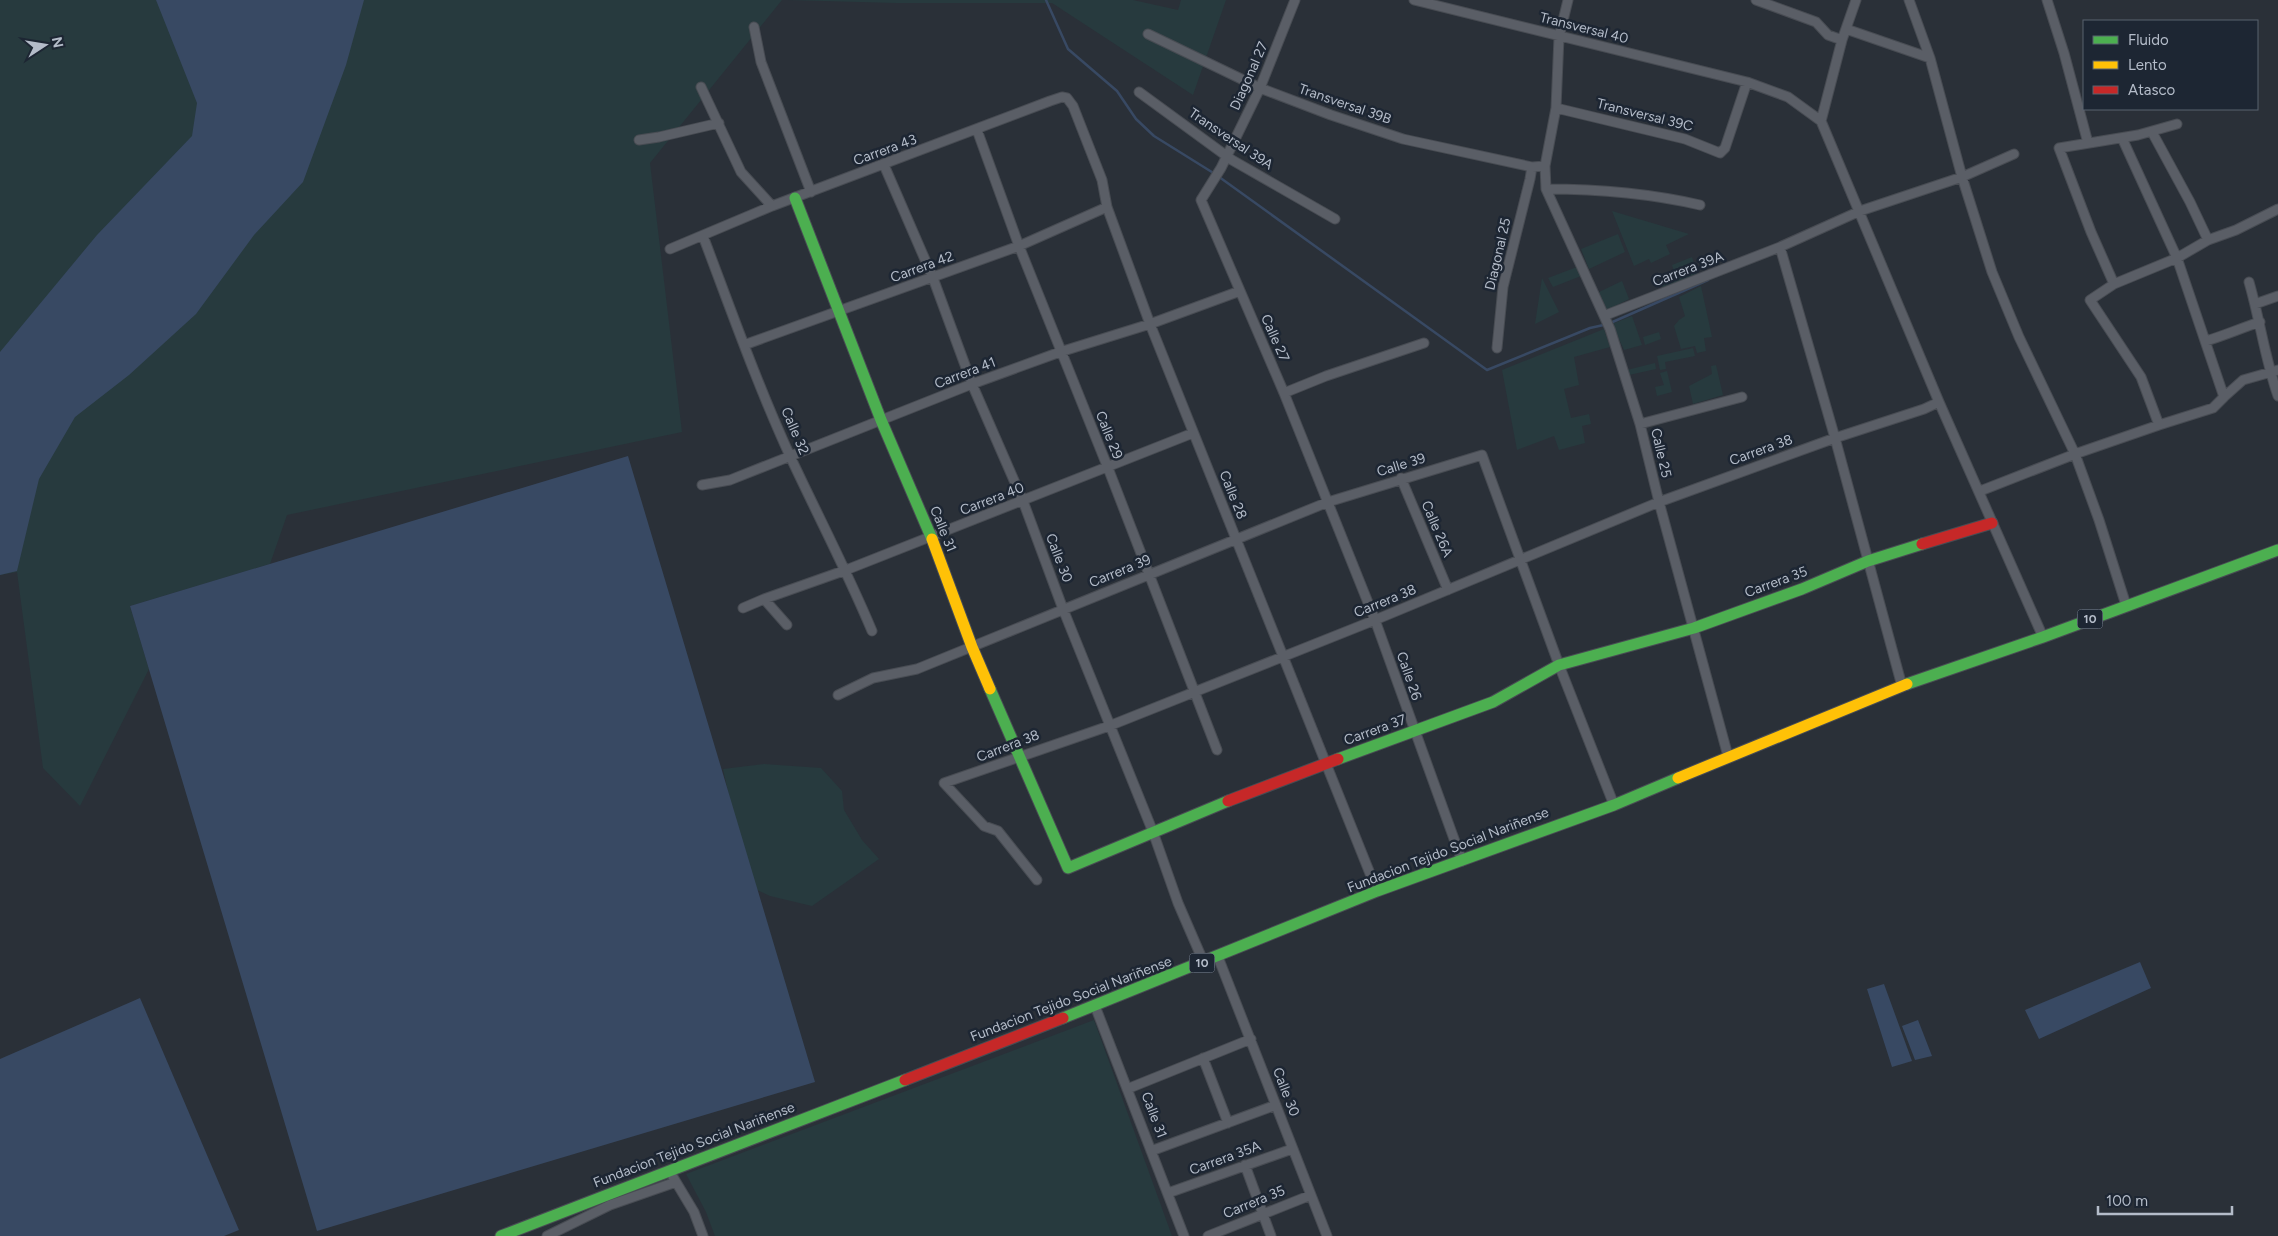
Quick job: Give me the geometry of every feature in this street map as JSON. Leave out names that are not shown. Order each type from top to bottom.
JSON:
[{"type":"main road","name":"Calle 31","points":[[795,198],[881,420],[931,537],[972,647],[1068,868]]},
{"type":"main road","name":"Carrera 35","points":[[1694,628],[1802,589],[1868,562],[1992,523]]},
{"type":"main road","name":"10","points":[[1902,686],[2043,637],[2278,550]]},
{"type":"main road","name":"Carrera 37","points":[[1068,868],[1221,803],[1493,702],[1559,665],[1694,628]]},
{"type":"main road","name":"Fundacion Tejido Social Nariñense","points":[[501,1236],[1095,1006],[1376,892],[1614,804],[1902,686]]},
{"type":"street","name":"Diagonal 27","points":[[1209,188],[1221,168],[1260,88],[1295,0]]},
{"type":"street","name":"Transversal 40","points":[[1414,0],[1747,82],[1788,97],[1821,121]]},
{"type":"street","points":[[1545,166],[1556,108],[1559,37],[1568,0]]},
{"type":"street","points":[[1756,0],[1816,22],[1828,35],[1842,40]]},
{"type":"street","points":[[1856,0],[1842,40],[1821,121],[1939,402],[2043,637]]},
{"type":"street","points":[[1909,0],[1930,58],[1962,177],[1992,272],[2019,337],[2075,454],[2099,520],[2126,605]]},
{"type":"street","points":[[2047,0],[2064,53],[2088,143]]},
{"type":"street","points":[[754,27],[761,62],[811,192]]},
{"type":"street","points":[[1846,29],[1930,58]]},
{"type":"street","name":"Transversal 39B","points":[[1148,34],[1260,88],[1331,116],[1403,139],[1532,167],[1545,166]]},
{"type":"street","name":"Transversal 39C","points":[[1556,108],[1685,138],[1720,153],[1725,148],[1747,82]]},
{"type":"street","points":[[701,87],[741,172],[772,206]]},
{"type":"street","name":"Transversal 39A","points":[[1139,92],[1227,155],[1335,219]]},
{"type":"street","name":"Carrera 43","points":[[670,249],[772,206],[1062,97],[1067,98],[1073,106]]},
{"type":"street","name":"Calle 28","points":[[1073,106],[1102,180],[1107,207],[1150,324],[1376,892]]},
{"type":"street","points":[[639,140],[719,123]]},
{"type":"street","points":[[2114,284],[2091,232],[2059,148],[2152,132],[2177,124]]},
{"type":"street","name":"Calle 29","points":[[977,130],[1060,352],[1108,468],[1217,750]]},
{"type":"street","points":[[2152,132],[2190,202],[2208,240]]},
{"type":"street","points":[[2122,138],[2177,258],[2224,397]]},
{"type":"street","name":"Carrera 39A","points":[[1606,317],[1780,247],[1860,211],[1962,177],[2014,154]]},
{"type":"street","name":"Calle 30","points":[[884,165],[933,278],[972,384],[1023,501],[1063,609],[1153,832],[1178,903],[1204,963]]},
{"type":"street","name":"Calle 25","points":[[1545,166],[1546,189],[1606,317],[1640,424],[1659,502],[1728,756]]},
{"type":"street","name":"Diagonal 25","points":[[1497,348],[1503,287],[1532,167]]},
{"type":"street","name":"Calle 27","points":[[1209,188],[1201,200],[1284,393],[1328,502]]},
{"type":"street","points":[[1546,189],[1610,190],[1661,196],[1700,205]]},
{"type":"street","name":"Carrera 42","points":[[744,345],[1019,246],[1107,207]]},
{"type":"street","points":[[2159,425],[2141,377],[2090,300],[2114,284],[2177,258],[2208,240],[2236,230],[2278,209]]},
{"type":"street","name":"Calle 32","points":[[704,236],[744,345],[789,455],[846,570],[872,631]]},
{"type":"street","points":[[1780,247],[1835,438],[1902,686]]},
{"type":"street","points":[[2248,282],[2274,371],[2278,396]]},
{"type":"street","name":"Carrera 41","points":[[702,485],[730,480],[972,384],[1060,352],[1150,324],[1240,291]]},
{"type":"street","points":[[2255,304],[2278,296]]},
{"type":"street","points":[[2206,340],[2235,333],[2239,329],[2260,322]]},
{"type":"street","points":[[1284,393],[1326,376],[1424,344]]},
{"type":"street","points":[[1980,491],[2075,454],[2214,408],[2243,380],[2274,371]]},
{"type":"street","points":[[1640,424],[1742,397]]},
{"type":"street","name":"Carrera 38","points":[[1037,880],[998,831],[984,826],[944,783],[986,770],[1020,755],[1109,726],[1521,561],[1659,502],[1835,438],[1924,409],[1939,402]]},
{"type":"street","name":"Carrera 40","points":[[743,608],[931,537],[1193,433]]},
{"type":"street","name":"Calle 39","points":[[1328,502],[1401,478],[1482,455],[1521,561]]},
{"type":"street","name":"Calle 26A","points":[[1401,478],[1448,590]]},
{"type":"street","name":"Carrera 39","points":[[838,696],[873,678],[917,669],[1328,502]]},
{"type":"street","name":"Calle 26","points":[[1328,502],[1375,620],[1462,861]]},
{"type":"street","points":[[1521,561],[1559,665],[1614,804]]},
{"type":"street","points":[[764,599],[787,625]]},
{"type":"street","name":"Calle 30","points":[[1218,957],[1327,1236]]},
{"type":"street","name":"Calle 31","points":[[1095,1006],[1184,1236]]},
{"type":"street","points":[[1127,1089],[1251,1039]]},
{"type":"street","points":[[1203,1058],[1228,1123]]},
{"type":"street","points":[[1151,1151],[1276,1105]]},
{"type":"street","name":"Carrera 35A","points":[[1168,1193],[1292,1149]]},
{"type":"street","points":[[1245,1166],[1272,1236]]},
{"type":"street","points":[[669,1170],[694,1212],[703,1236]]},
{"type":"street","points":[[547,1236],[563,1233],[610,1205],[676,1182]]},
{"type":"street","name":"Carrera 35","points":[[1208,1236],[1311,1195]]},
{"type":"green space","points":[[0,0],[782,0],[650,163],[682,432],[287,515],[270,564],[130,606],[149,669],[80,806],[43,768],[17,572],[0,575]]},
{"type":"green space","points":[[787,0],[1133,0],[1178,10],[1181,0],[1226,0],[1193,95],[1052,3],[896,3]]},
{"type":"green space","points":[[1612,211],[1689,234],[1666,245],[1670,254],[1651,263],[1649,259],[1634,266]]},
{"type":"green space","points":[[1618,234],[1625,252],[1589,269],[1581,249]]},
{"type":"green space","points":[[1692,257],[1698,276],[1663,289],[1659,278],[1674,271],[1672,265]]},
{"type":"green space","points":[[1577,267],[1581,276],[1553,287],[1548,278]]},
{"type":"green space","points":[[1542,278],[1559,312],[1535,324]]},
{"type":"green space","points":[[1622,281],[1629,299],[1607,310],[1599,292]]},
{"type":"green space","points":[[1701,286],[1712,337],[1704,338],[1706,351],[1697,353],[1695,346],[1681,349],[1674,326],[1685,316],[1679,297]]},
{"type":"green space","points":[[1632,316],[1642,345],[1624,350],[1612,324]]},
{"type":"green space","points":[[1604,329],[1610,347],[1574,357],[1579,385],[1564,389],[1571,418],[1589,414],[1591,424],[1582,426],[1585,443],[1559,450],[1554,436],[1517,450],[1502,370]]},
{"type":"green space","points":[[1659,332],[1661,339],[1645,345],[1643,337]]},
{"type":"green space","points":[[1693,348],[1695,356],[1665,362],[1666,369],[1660,370],[1657,356]]},
{"type":"green space","points":[[1655,363],[1656,369],[1629,375],[1627,370]]},
{"type":"green space","points":[[1716,365],[1723,395],[1693,404],[1689,386],[1712,374],[1711,366]]},
{"type":"green space","points":[[1667,371],[1672,392],[1657,396],[1655,387],[1664,385],[1660,373]]},
{"type":"green space","points":[[764,764],[821,768],[842,791],[844,810],[862,840],[879,859],[812,906],[770,896],[749,886],[723,769]]},
{"type":"green space","points":[[1094,1020],[1172,1236],[715,1236],[706,1212],[686,1174]]},
{"type":"water","points":[[156,0],[364,0],[346,65],[303,182],[254,235],[196,314],[129,375],[75,417],[39,479],[17,571],[0,575],[0,352],[97,235],[192,136],[197,103]]},
{"type":"water","points":[[628,456],[815,1082],[317,1231],[130,606]]},
{"type":"water","points":[[2140,962],[2151,988],[2039,1039],[2025,1010]]},
{"type":"water","points":[[1884,984],[1912,1061],[1892,1067],[1867,989]]},
{"type":"water","points":[[140,998],[239,1230],[224,1236],[0,1236],[0,1059]]},
{"type":"water","points":[[1918,1020],[1932,1056],[1915,1060],[1902,1026]]},
{"type":"waterway","points":[[1046,0],[1068,49],[1117,91],[1136,119],[1154,136],[1215,174],[1487,370],[1590,328],[1608,324],[1708,280]]},
{"type":"traffic: fast","points":[[795,198],[881,420],[932,539]]},
{"type":"traffic: fast","points":[[1338,759],[1493,702],[1559,665],[1694,628],[1802,589],[1868,561],[1922,544]]},
{"type":"traffic: fast","points":[[1907,684],[2043,637],[2278,550]]},
{"type":"traffic: fast","points":[[990,689],[1068,868],[1228,801]]},
{"type":"traffic: fast","points":[[1063,1018],[1377,891],[1614,805],[1678,778]]},
{"type":"traffic: fast","points":[[501,1236],[905,1080]]},
{"type":"traffic: slow","points":[[932,539],[972,647],[990,689]]},
{"type":"traffic: slow","points":[[1678,778],[1907,684]]},
{"type":"traffic: jam","points":[[1922,544],[1992,523]]},
{"type":"traffic: jam","points":[[1228,801],[1338,759]]},
{"type":"traffic: jam","points":[[905,1080],[1063,1018]]}]
